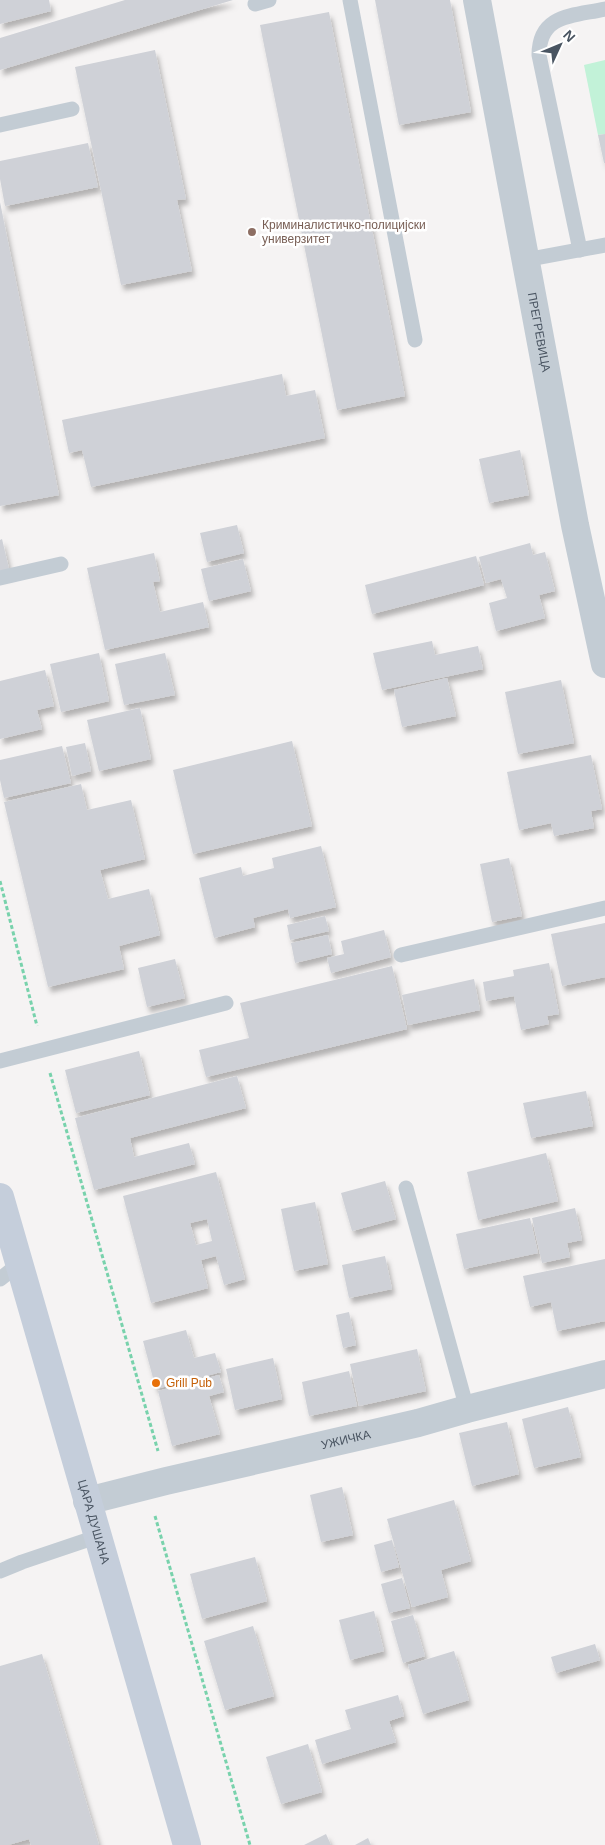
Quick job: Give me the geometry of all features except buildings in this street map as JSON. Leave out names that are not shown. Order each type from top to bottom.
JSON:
[{"type":"main road","name":"ЦАРА ДУШАНА","points":[[0,1197],[9,1272],[99,1536],[187,1845]]},
{"type":"street","name":"ПРЕГРЕВИЦА","points":[[477,0],[575,525],[605,664]]},
{"type":"street","name":"УЖИЧКА","points":[[87,1501],[418,1423],[605,1374]]},
{"type":"lane","points":[[350,0],[415,340]]},
{"type":"lane","points":[[580,250],[539,54],[539,41],[544,30],[556,20],[605,9]]},
{"type":"lane","points":[[0,125],[72,109]]},
{"type":"lane","points":[[525,260],[605,245]]},
{"type":"lane","points":[[0,578],[61,564]]},
{"type":"lane","points":[[401,955],[605,908]]},
{"type":"lane","points":[[0,1061],[226,1003]]},
{"type":"lane","points":[[406,1188],[467,1409]]},
{"type":"lane","points":[[0,1571],[99,1536]]},
{"type":"path","points":[[0,881],[43,1050],[166,1481],[154,1512],[250,1845]]},
{"type":"green space","points":[[605,60],[605,134],[598,135],[584,65]]},
{"type":"place","name":"Криминалистичко-полицијски универзитет","points":[[252,232]]},
{"type":"place","name":"Grill Pub","points":[[156,1383]]}]
